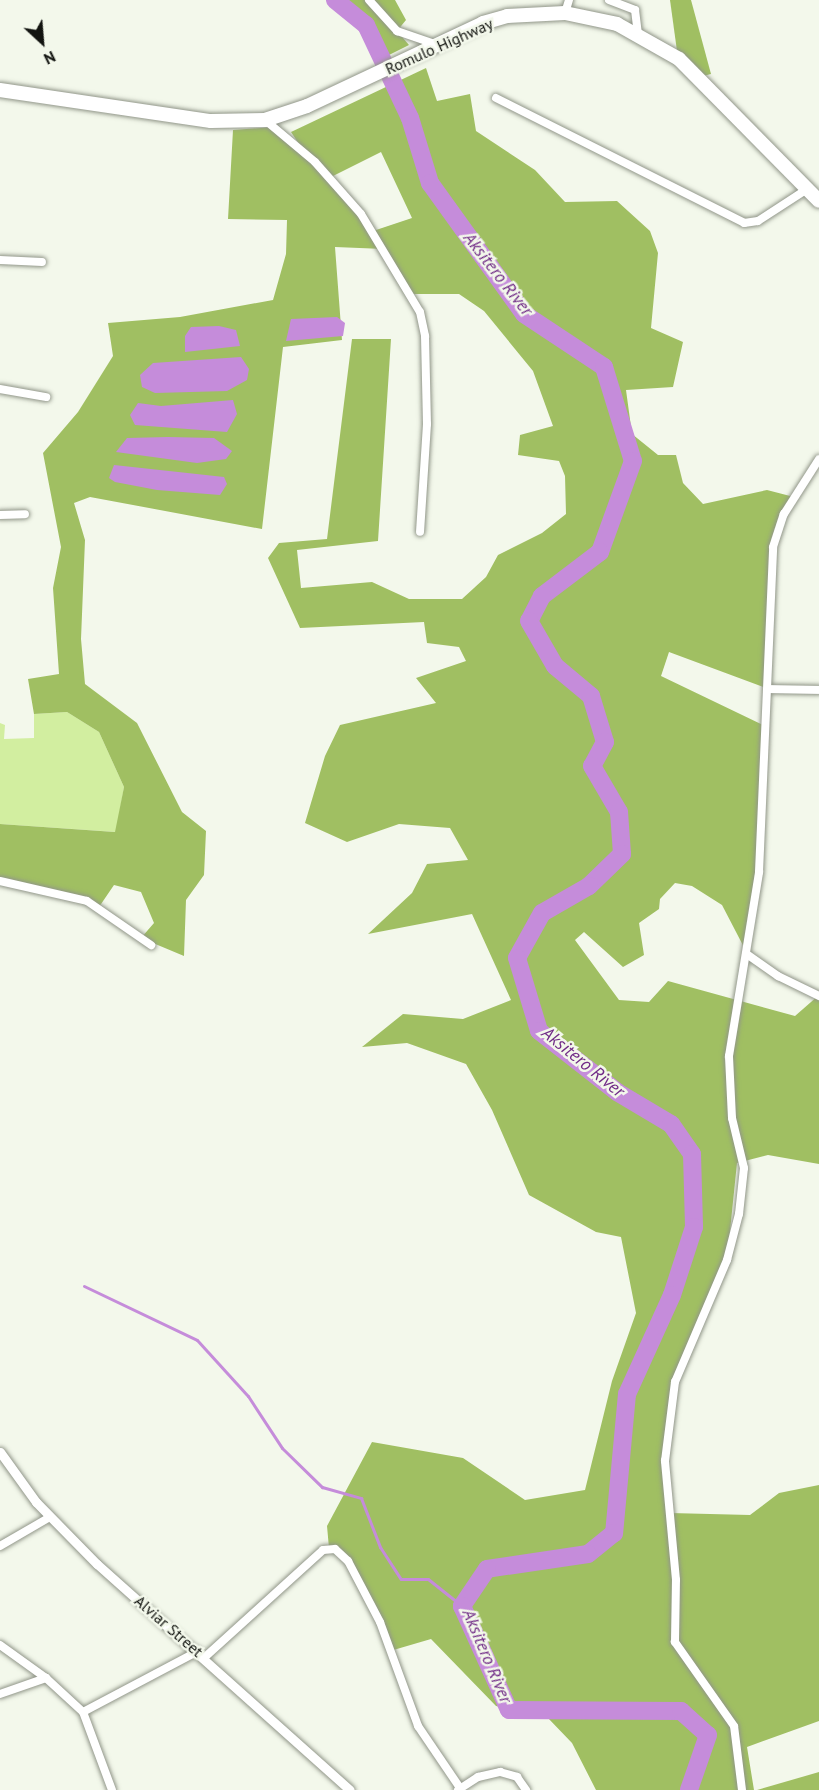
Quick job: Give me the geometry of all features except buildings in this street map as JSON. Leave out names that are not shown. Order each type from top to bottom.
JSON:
[{"type":"highway","name":"Romulo Highway","points":[[0,90],[211,122],[265,120],[359,82],[433,47],[507,16],[567,7],[638,33],[694,71],[819,201]]},
{"type":"street","points":[[369,0],[397,31],[433,47]]},
{"type":"street","points":[[609,0],[625,2],[638,15],[638,33]]},
{"type":"street","points":[[496,98],[744,223],[758,221],[807,189]]},
{"type":"street","points":[[265,120],[315,162],[361,214],[420,312],[425,336],[427,424],[420,532]]},
{"type":"street","points":[[0,260],[42,262]]},
{"type":"street","points":[[0,389],[46,397]]},
{"type":"street","points":[[742,1790],[734,1726],[675,1642],[676,1580],[665,1461],[675,1382],[728,1260],[739,1214],[744,1168],[732,1118],[729,1056],[734,1012],[748,955],[759,872],[769,688],[773,547],[784,514],[819,459]]},
{"type":"street","points":[[0,515],[25,514]]},
{"type":"street","points":[[769,688],[819,690]]},
{"type":"street","points":[[0,881],[87,901],[151,945]]},
{"type":"street","points":[[748,955],[778,976],[819,996]]},
{"type":"street","name":"Alviar Street","points":[[0,1452],[50,1518],[350,1790]]},
{"type":"street","points":[[0,1546],[50,1518]]},
{"type":"street","points":[[83,1712],[201,1654],[323,1550],[335,1549],[348,1562],[380,1622],[418,1726],[459,1789],[478,1777],[500,1772],[517,1777],[526,1790]]},
{"type":"street","points":[[0,1645],[46,1678],[83,1712],[112,1790]]},
{"type":"street","points":[[0,1694],[46,1678]]},
{"type":"green space","points":[[335,0],[395,0],[406,20],[397,31],[409,45],[385,57],[366,25]]},
{"type":"green space","points":[[670,0],[691,0],[711,74],[699,77],[677,51]]},
{"type":"green space","points":[[426,68],[437,101],[470,94],[476,131],[535,170],[565,202],[617,201],[650,231],[658,253],[651,328],[683,342],[673,387],[626,390],[632,434],[658,455],[676,455],[683,483],[703,504],[767,490],[794,497],[773,547],[769,689],[669,652],[661,676],[767,727],[759,872],[748,955],[722,905],[692,886],[675,883],[660,899],[659,909],[639,923],[644,955],[623,967],[584,932],[575,940],[619,1000],[649,1002],[668,981],[795,1016],[819,995],[819,1164],[768,1155],[737,1163],[727,1260],[675,1382],[665,1461],[670,1513],[750,1515],[779,1493],[819,1485],[819,1721],[747,1747],[754,1790],[596,1790],[572,1743],[547,1717],[496,1706],[431,1639],[390,1651],[348,1562],[329,1548],[327,1526],[372,1442],[463,1458],[525,1500],[585,1490],[612,1381],[636,1313],[621,1237],[596,1232],[529,1195],[492,1110],[466,1064],[407,1043],[362,1047],[403,1014],[463,1019],[511,1000],[472,914],[368,934],[412,893],[427,864],[468,860],[450,828],[399,824],[347,842],[305,823],[325,756],[340,725],[436,703],[416,678],[466,661],[459,647],[427,643],[424,622],[300,628],[268,558],[279,543],[327,539],[352,339],[391,339],[378,541],[297,550],[301,588],[372,582],[409,599],[462,599],[486,577],[498,555],[542,533],[566,514],[565,476],[559,461],[518,455],[520,435],[553,426],[533,371],[484,311],[459,294],[411,294],[384,249],[335,247],[342,340],[283,347],[262,529],[90,497],[74,503],[85,540],[81,639],[85,684],[137,723],[182,812],[206,831],[204,875],[186,900],[184,956],[141,938],[154,923],[141,892],[114,885],[99,907],[0,883],[0,824],[115,832],[124,787],[99,732],[67,712],[34,714],[28,679],[59,674],[53,588],[61,547],[43,453],[78,412],[113,356],[108,323],[180,317],[273,300],[286,254],[287,220],[228,219],[233,130],[275,127],[303,150],[291,132]],"holes":[[[381,152],[412,218],[373,231],[331,177]]]},
{"type":"green space","points":[[67,712],[99,732],[124,787],[116,832],[0,824],[0,723],[5,725],[4,739],[34,738],[34,714]]},
{"type":"green space","points":[[819,1772],[819,1790],[757,1790]]},
{"type":"shaded area","points":[[337,317],[345,323],[343,336],[286,341],[291,319]]},
{"type":"shaded area","points":[[219,326],[236,330],[240,346],[185,352],[185,336],[191,327]]},
{"type":"shaded area","points":[[241,357],[249,369],[247,380],[227,391],[155,393],[142,387],[140,375],[153,363]]},
{"type":"shaded area","points":[[233,400],[237,414],[227,432],[135,425],[130,415],[138,403],[161,406]]},
{"type":"shaded area","points":[[127,438],[214,438],[232,451],[226,459],[197,463],[116,452]]},
{"type":"shaded area","points":[[114,465],[224,477],[227,484],[220,495],[157,490],[115,482],[109,478]]},
{"type":"waterway","name":"Aksitero River","points":[[335,0],[366,25],[410,118],[430,183],[524,314],[604,367],[633,461],[600,552],[542,596],[529,621],[555,666],[591,696],[605,742],[592,766],[619,812],[622,854],[589,886],[542,913],[517,958],[539,1031],[617,1092],[671,1124],[692,1154],[694,1227],[672,1295],[627,1394],[614,1533],[588,1554],[487,1569],[462,1606],[509,1710],[681,1711],[708,1735],[689,1790]]},
{"type":"waterway","points":[[84,1286],[197,1340],[248,1396],[282,1448],[322,1487],[361,1498],[380,1547],[401,1579],[428,1579],[462,1606]]}]
